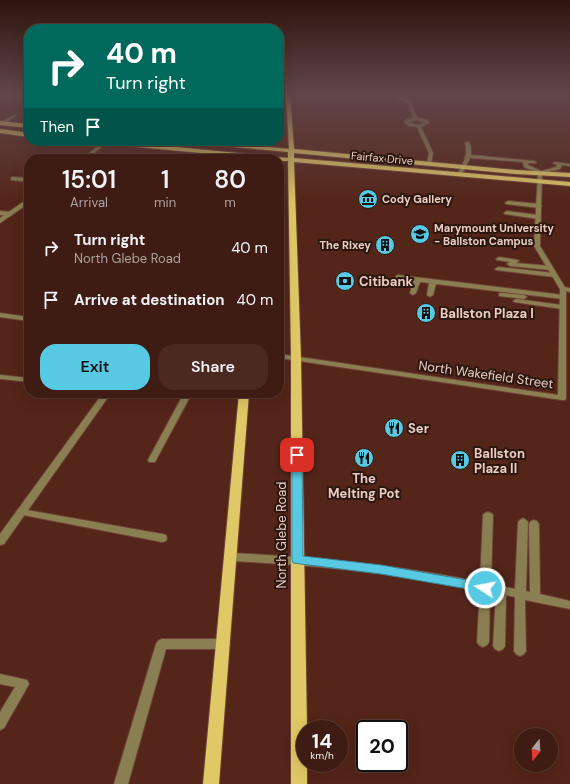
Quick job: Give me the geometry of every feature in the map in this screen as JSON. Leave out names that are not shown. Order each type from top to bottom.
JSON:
[{"type":"main road","name":"North Glebe Road","points":[[291,130],[296,359],[299,784]]},
{"type":"main road","points":[[0,131],[24,133]]},
{"type":"main road","name":"Fairfax Drive","points":[[150,146],[219,154]]},
{"type":"main road","name":"Fairfax Drive","points":[[264,146],[292,151],[429,164],[570,175]]},
{"type":"main road","name":"Fairfax Drive","points":[[284,160],[570,184]]},
{"type":"main road","points":[[211,784],[244,398]]},
{"type":"street","points":[[420,130],[431,153],[429,164]]},
{"type":"street","points":[[459,175],[469,156],[469,147],[467,143]]},
{"type":"street","points":[[90,154],[101,146]]},
{"type":"street","points":[[469,156],[534,162]]},
{"type":"street","points":[[526,161],[526,166],[540,173],[558,168],[557,164],[570,165]]},
{"type":"street","points":[[540,173],[537,246],[564,297]]},
{"type":"street","points":[[13,179],[24,180]]},
{"type":"street","points":[[0,221],[24,204]]},
{"type":"street","points":[[538,211],[508,208],[538,211]]},
{"type":"street","points":[[0,213],[10,214]]},
{"type":"street","points":[[550,269],[499,264],[550,269]]},
{"type":"street","points":[[398,277],[564,297]]},
{"type":"street","points":[[413,293],[417,279]]},
{"type":"street","points":[[430,295],[433,281]]},
{"type":"street","points":[[502,297],[564,297]]},
{"type":"street","name":"North Wakefield Street","points":[[296,359],[562,398],[564,297]]},
{"type":"street","points":[[0,315],[24,318]]},
{"type":"street","points":[[284,357],[296,359]]},
{"type":"street","points":[[2,377],[24,379]]},
{"type":"street","points":[[0,541],[103,398]]},
{"type":"street","points":[[152,460],[185,398]]},
{"type":"street","points":[[21,512],[162,538]]},
{"type":"street","points":[[483,642],[488,515]]},
{"type":"street","points":[[520,651],[520,594],[523,522]]},
{"type":"street","points":[[534,524],[535,597]]},
{"type":"street","points":[[231,557],[297,560],[381,569],[520,594],[570,605]]},
{"type":"street","points":[[499,646],[501,591]]},
{"type":"street","points":[[121,784],[162,644],[224,644]]},
{"type":"street","points":[[0,679],[23,684],[0,724]]},
{"type":"place","name":"Cody Gallery","points":[[368,199]]},
{"type":"place","name":"Marymount University - Ballston Campus","points":[[420,234]]},
{"type":"place","name":"The Rixey","points":[[385,245]]},
{"type":"place","name":"Citibank","points":[[345,281]]},
{"type":"place","name":"Ballston Plaza I","points":[[426,313]]},
{"type":"place","name":"Ser","points":[[394,428]]},
{"type":"place","name":"The Melting Pot","points":[[364,458]]},
{"type":"place","name":"Ballston Plaza II","points":[[460,460]]},
{"type":"route","points":[[297,455],[297,560],[381,569],[433,577],[485,588]]}]
